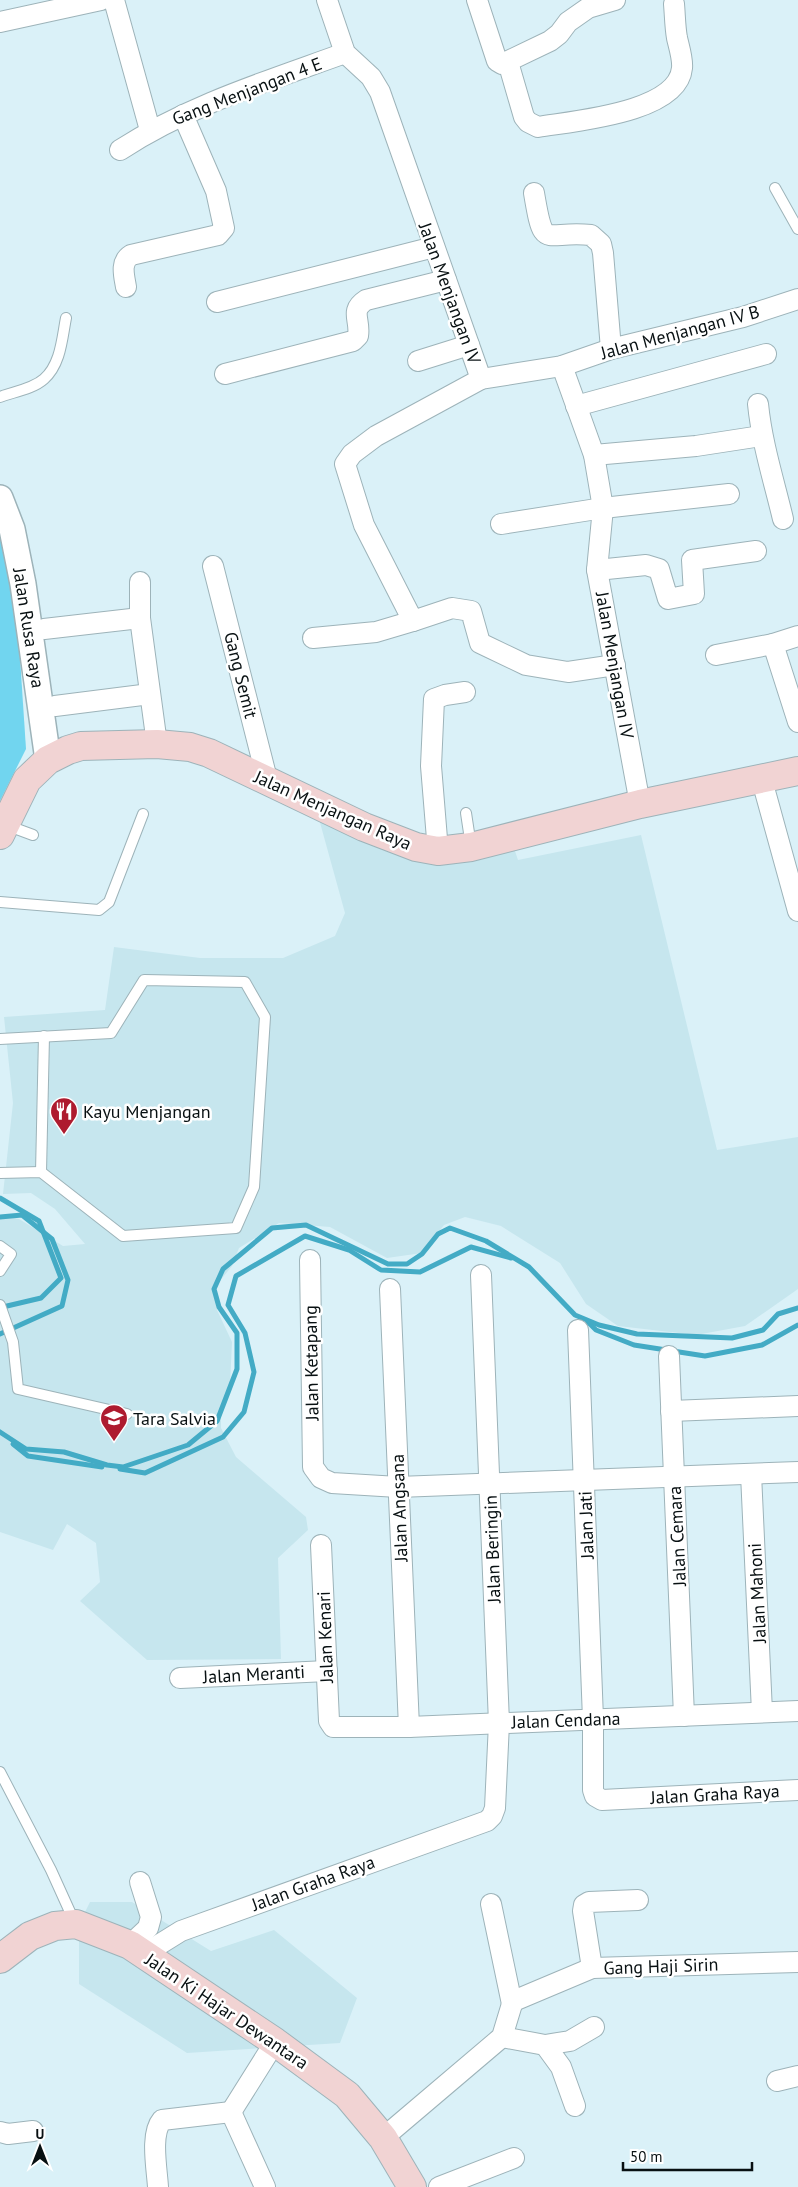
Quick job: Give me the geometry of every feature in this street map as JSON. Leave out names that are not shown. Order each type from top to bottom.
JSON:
[{"type":"main road","name":"Jalan Menjangan Raya","points":[[3,830],[27,780],[48,760],[81,746],[157,744],[190,747],[209,753],[268,783],[364,827],[416,847],[438,851],[471,847],[640,804],[761,777],[798,771]]},
{"type":"main road","name":"Jalan Ki Hajar Dewantara","points":[[0,1959],[30,1936],[55,1926],[76,1924],[137,1949],[275,2042],[347,2095],[383,2138],[412,2187]]},
{"type":"street","points":[[114,0],[150,130]]},
{"type":"street","name":"Jalan Menjangan IV","points":[[327,0],[345,53],[371,77],[380,92],[481,379],[562,366],[594,455],[603,508],[597,570],[640,804]]},
{"type":"street","points":[[477,0],[497,61],[502,64],[550,41],[559,34],[568,22],[588,8],[616,0]]},
{"type":"street","points":[[0,22],[96,1]]},
{"type":"street","points":[[508,62],[524,117],[530,124],[538,127],[631,110],[662,96],[675,86],[682,68],[676,35],[678,1]]},
{"type":"street","name":"Gang Menjangan 4 E","points":[[120,150],[150,130],[203,105],[345,53]]},
{"type":"street","points":[[126,286],[124,265],[125,259],[131,255],[218,235],[224,228],[216,191],[183,115]]},
{"type":"street","points":[[534,193],[539,226],[544,233],[553,236],[591,235],[600,244],[603,253],[611,349]]},
{"type":"street","points":[[217,302],[434,247]]},
{"type":"street","points":[[225,374],[353,340],[358,336],[360,329],[356,313],[359,304],[366,300],[446,280]]},
{"type":"street","name":"Jalan Menjangan IV B","points":[[562,366],[611,349],[743,317],[798,299]]},
{"type":"street","points":[[418,361],[469,345]]},
{"type":"street","points":[[576,406],[766,354]]},
{"type":"street","points":[[412,621],[364,525],[345,464],[352,454],[376,436],[481,379]]},
{"type":"street","points":[[758,404],[761,436],[774,476],[783,519]]},
{"type":"street","points":[[594,455],[696,446],[761,436]]},
{"type":"street","points":[[501,524],[603,508],[729,494]]},
{"type":"street","name":"Jalan Rusa Raya","points":[[0,498],[12,529],[23,584],[48,760]]},
{"type":"street","points":[[597,570],[646,565],[659,569],[668,599],[694,594],[692,560],[756,552]]},
{"type":"street","name":"Gang Semit","points":[[213,566],[268,783]]},
{"type":"street","points":[[140,582],[140,618],[157,744]]},
{"type":"street","points":[[313,638],[376,632],[452,608],[471,611],[480,643],[526,665],[568,672],[615,665]]},
{"type":"street","points":[[44,629],[140,618]]},
{"type":"street","points":[[716,655],[773,644],[798,636]]},
{"type":"street","points":[[773,644],[798,722]]},
{"type":"street","points":[[438,851],[431,766],[434,699],[465,692]]},
{"type":"street","points":[[55,706],[150,694]]},
{"type":"street","points":[[761,777],[798,911]]},
{"type":"street","name":"Jalan Ketapang","points":[[310,1260],[313,1466],[322,1478],[332,1483],[398,1487]]},
{"type":"street","name":"Jalan Beringin","points":[[481,1275],[499,1723],[495,1808],[492,1816],[487,1821]]},
{"type":"street","name":"Jalan Angsana","points":[[390,1288],[409,1727]]},
{"type":"street","name":"Jalan Jati","points":[[578,1330],[593,1719],[593,1790],[595,1796],[602,1800]]},
{"type":"street","name":"Jalan Cemara","points":[[669,1356],[684,1716]]},
{"type":"street","points":[[671,1411],[798,1406]]},
{"type":"street","points":[[398,1487],[798,1472]]},
{"type":"street","name":"Jalan Mahoni","points":[[751,1474],[762,1712]]},
{"type":"street","name":"Jalan Kenari","points":[[322,1545],[329,1721],[334,1727]]},
{"type":"street","name":"Jalan Meranti","points":[[180,1678],[327,1671]]},
{"type":"street","name":"Jalan Cendana","points":[[334,1727],[409,1727],[798,1711]]},
{"type":"street","name":"Jalan Graha Raya","points":[[602,1800],[798,1790]]},
{"type":"street","name":"Jalan Graha Raya","points":[[137,1949],[181,1931],[487,1821]]},
{"type":"street","points":[[137,1949],[148,1928],[151,1916],[140,1882]]},
{"type":"street","points":[[592,1968],[583,1911],[584,1905],[590,1902],[638,1900]]},
{"type":"street","points":[[383,2138],[502,2037],[512,2004],[491,1904]]},
{"type":"street","name":"Gang Haji Sirin","points":[[512,2004],[516,2000],[592,1968],[798,1962]]},
{"type":"street","points":[[502,2037],[545,2045],[570,2041],[594,2027]]},
{"type":"street","points":[[231,2112],[275,2042]]},
{"type":"street","points":[[545,2045],[561,2068],[575,2106]]},
{"type":"street","points":[[777,2080],[798,2076]]},
{"type":"street","points":[[158,2187],[155,2144],[159,2123],[162,2120],[231,2112]]},
{"type":"street","points":[[231,2112],[265,2187]]},
{"type":"street","points":[[0,2132],[8,2134],[33,2130]]},
{"type":"street","points":[[439,2187],[514,2158]]},
{"type":"lane","points":[[776,188],[798,228]]},
{"type":"lane","points":[[0,397],[44,379],[56,362],[62,344],[66,318]]},
{"type":"lane","points":[[466,813],[471,847]]},
{"type":"lane","points":[[0,902],[99,910],[109,902],[143,814]]},
{"type":"lane","points":[[3,830],[33,835]]},
{"type":"lane","points":[[0,1039],[111,1033],[144,980],[245,982],[265,1017],[254,1187],[236,1228],[123,1236],[41,1172],[0,1173]]},
{"type":"lane","points":[[41,1172],[44,1036]]},
{"type":"lane","points":[[0,1246],[12,1254],[0,1270]]},
{"type":"lane","points":[[0,1305],[13,1342],[18,1389],[127,1414]]},
{"type":"lane","points":[[0,1772],[51,1870],[76,1924]]},
{"type":"shaded area","points":[[0,517],[15,582],[26,749],[0,801]]},
{"type":"shaded area","points":[[319,819],[413,857],[512,842],[518,860],[641,835],[717,1150],[798,1137],[798,1289],[745,1326],[696,1335],[618,1326],[586,1304],[560,1263],[501,1226],[465,1217],[444,1225],[422,1253],[387,1258],[330,1227],[279,1223],[239,1248],[232,1266],[215,1287],[217,1310],[232,1342],[230,1385],[221,1409],[221,1428],[236,1457],[306,1517],[308,1530],[278,1558],[281,1659],[147,1660],[80,1601],[100,1582],[96,1543],[67,1524],[53,1550],[0,1532],[0,1215],[19,1219],[63,1246],[85,1244],[55,1209],[31,1193],[3,1194],[13,1103],[4,1017],[105,1010],[114,947],[200,958],[283,958],[335,936],[345,913]]},
{"type":"shaded area","points":[[90,1902],[132,1902],[211,1951],[274,1930],[357,1998],[340,2043],[187,2053],[79,1984],[79,1924]]},
{"type":"waterway","points":[[0,1198],[39,1221],[61,1278],[41,1298],[7,1306],[1,1310]]},
{"type":"waterway","points":[[0,1217],[22,1215],[52,1239],[68,1280],[62,1306],[0,1334]]},
{"type":"waterway","points":[[0,1432],[26,1449],[64,1452],[107,1465],[123,1467],[188,1445],[217,1421],[237,1369],[237,1333],[219,1307],[214,1289],[223,1269],[272,1228],[306,1225],[388,1264],[407,1264],[422,1254],[438,1234],[450,1228],[486,1241],[529,1267],[575,1315],[599,1325],[637,1334],[732,1338],[763,1330],[778,1314],[798,1308]]},
{"type":"waterway","points":[[120,1469],[145,1473],[223,1437],[244,1412],[254,1372],[245,1333],[228,1305],[236,1276],[305,1236],[349,1250],[381,1270],[420,1272],[471,1247],[511,1258]]},
{"type":"waterway","points":[[588,1322],[596,1330],[634,1345],[705,1356],[762,1345],[798,1325]]},
{"type":"waterway","points":[[13,1444],[28,1456],[102,1467]]},
{"type":"place","name":"Kayu Menjangan","points":[[64,1135]]},
{"type":"place","name":"Tara Salvia","points":[[114,1442]]}]
